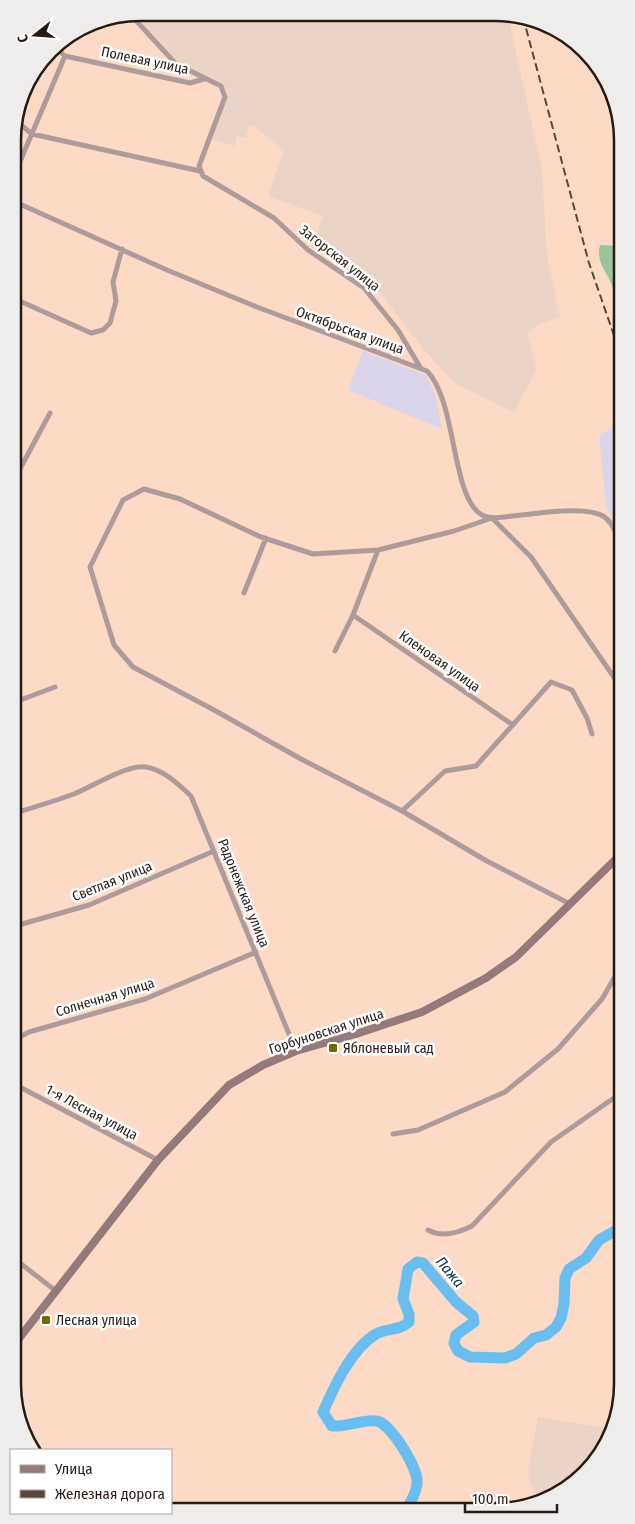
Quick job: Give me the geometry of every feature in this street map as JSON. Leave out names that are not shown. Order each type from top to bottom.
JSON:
[{"type":"main road","name":"Горбуновская улица","points":[[21,1335],[158,1160],[230,1085],[263,1065],[296,1051],[356,1034],[422,1012],[486,978],[516,957],[613,861]]},
{"type":"street","points":[[137,21],[176,64],[221,86],[225,98],[200,166],[200,172]]},
{"type":"street","points":[[22,157],[65,56],[61,52]]},
{"type":"street","name":"Полевая улица","points":[[65,56],[190,83],[205,79]]},
{"type":"street","name":"Загорская улица","points":[[22,126],[32,134],[200,172],[203,176],[274,218],[308,250],[364,288],[398,330],[420,367]]},
{"type":"street","name":"Октябрьская улица","points":[[22,205],[167,270],[257,307],[420,367],[433,376],[442,396],[469,499],[476,511],[492,518],[531,558],[614,677]]},
{"type":"street","points":[[22,302],[91,333],[103,330],[110,324],[116,301],[112,282],[122,249]]},
{"type":"street","points":[[22,466],[50,413]]},
{"type":"street","points":[[570,904],[485,860],[402,811],[301,759],[133,667],[114,645],[90,567],[123,500],[144,489],[180,499],[266,538],[313,554],[378,550],[454,531],[492,518],[574,512],[599,514],[614,529]]},
{"type":"street","points":[[244,593],[266,538]]},
{"type":"street","points":[[335,651],[353,615],[378,550]]},
{"type":"street","name":"Кленовая улица","points":[[353,615],[513,725]]},
{"type":"street","points":[[402,811],[445,771],[476,766],[551,682],[572,690],[587,718],[592,734]]},
{"type":"street","points":[[22,699],[55,687]]},
{"type":"street","name":"Радонежская улица","points":[[21,811],[74,794],[128,770],[144,767],[158,771],[191,796],[296,1051]]},
{"type":"street","name":"Светлая улица","points":[[21,924],[89,905],[214,851]]},
{"type":"street","name":"Солнечная улица","points":[[21,1036],[29,1032],[145,999],[256,952]]},
{"type":"street","points":[[394,1134],[418,1130],[505,1092],[558,1049],[602,999],[613,979]]},
{"type":"street","name":"1-я Лесная улица","points":[[21,1088],[158,1160]]},
{"type":"street","points":[[428,1230],[434,1233],[457,1233],[472,1226],[551,1142],[613,1098]]},
{"type":"street","points":[[21,1264],[56,1292]]},
{"type":"shaded area","points":[[141,21],[510,22],[542,171],[547,256],[560,317],[537,325],[527,333],[537,369],[514,412],[456,384],[423,349],[376,287],[367,279],[317,249],[314,240],[323,216],[268,196],[284,150],[255,127],[249,125],[246,138],[237,136],[235,146],[212,140],[227,95],[226,89],[222,84],[179,63]]},
{"type":"shaded area","points":[[363,351],[426,375],[436,397],[442,429],[348,390]]},
{"type":"shaded area","points":[[614,426],[614,523],[606,505],[599,437]]},
{"type":"shaded area","points":[[538,1417],[606,1428],[598,1444],[579,1468],[548,1491],[538,1494],[530,1483],[528,1471]]},
{"type":"green space","points":[[600,245],[614,246],[614,292],[599,258]]},
{"type":"waterway","name":"Пажа","points":[[410,1503],[417,1484],[414,1468],[403,1448],[389,1430],[377,1421],[332,1426],[323,1412],[344,1369],[359,1349],[376,1334],[401,1327],[409,1322],[409,1314],[403,1299],[408,1269],[417,1262],[423,1263],[456,1302],[473,1316],[474,1322],[456,1335],[454,1343],[458,1351],[470,1357],[505,1358],[516,1354],[534,1338],[546,1335],[556,1327],[561,1318],[564,1304],[565,1278],[569,1269],[586,1258],[599,1240],[613,1232]]},
{"type":"railway","points":[[525,25],[589,263],[614,335]]},
{"type":"place","name":"Яблоневый сад","points":[[333,1048]]},
{"type":"place","name":"Лесная улица","points":[[46,1320]]}]
